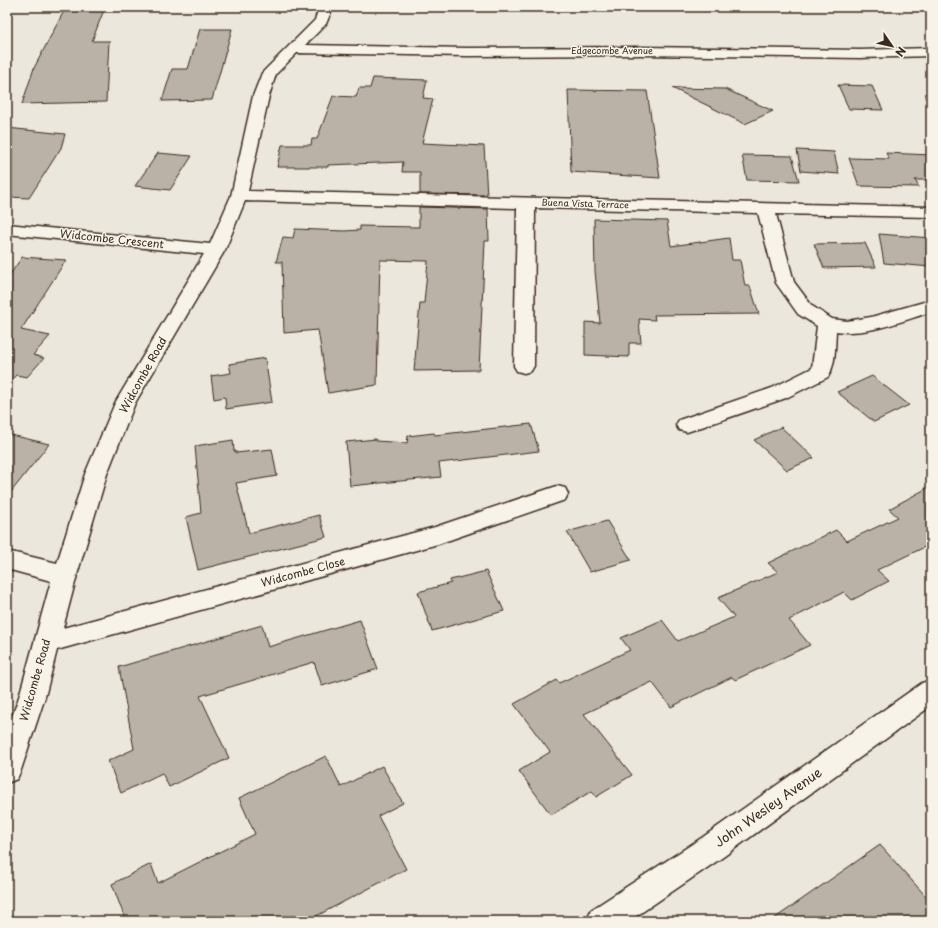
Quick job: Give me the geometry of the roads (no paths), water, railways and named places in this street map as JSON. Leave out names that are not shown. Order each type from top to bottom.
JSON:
[{"type":"street","name":"Widcombe Road","points":[[7,770],[32,697],[65,575],[96,474],[125,403],[216,250],[239,196],[261,96],[269,74],[321,21],[326,7]]},
{"type":"street","name":"Edgecombe Avenue","points":[[294,49],[467,52],[641,51],[860,54],[931,52]]},
{"type":"street","name":"Buena Vista Terrace","points":[[239,196],[931,212]]},
{"type":"street","points":[[524,366],[526,202]]},
{"type":"street","points":[[766,209],[785,283],[805,310],[827,324],[847,327],[866,324],[931,306]]},
{"type":"street","name":"Widcombe Crescent","points":[[7,229],[216,250]]},
{"type":"street","points":[[687,425],[779,393],[821,372],[825,359],[827,324]]},
{"type":"street","name":"Widcombe Close","points":[[46,643],[438,535],[557,494]]},
{"type":"street","points":[[7,560],[65,575]]},
{"type":"street","name":"John Wesley Avenue","points":[[602,921],[713,847],[931,691]]}]
